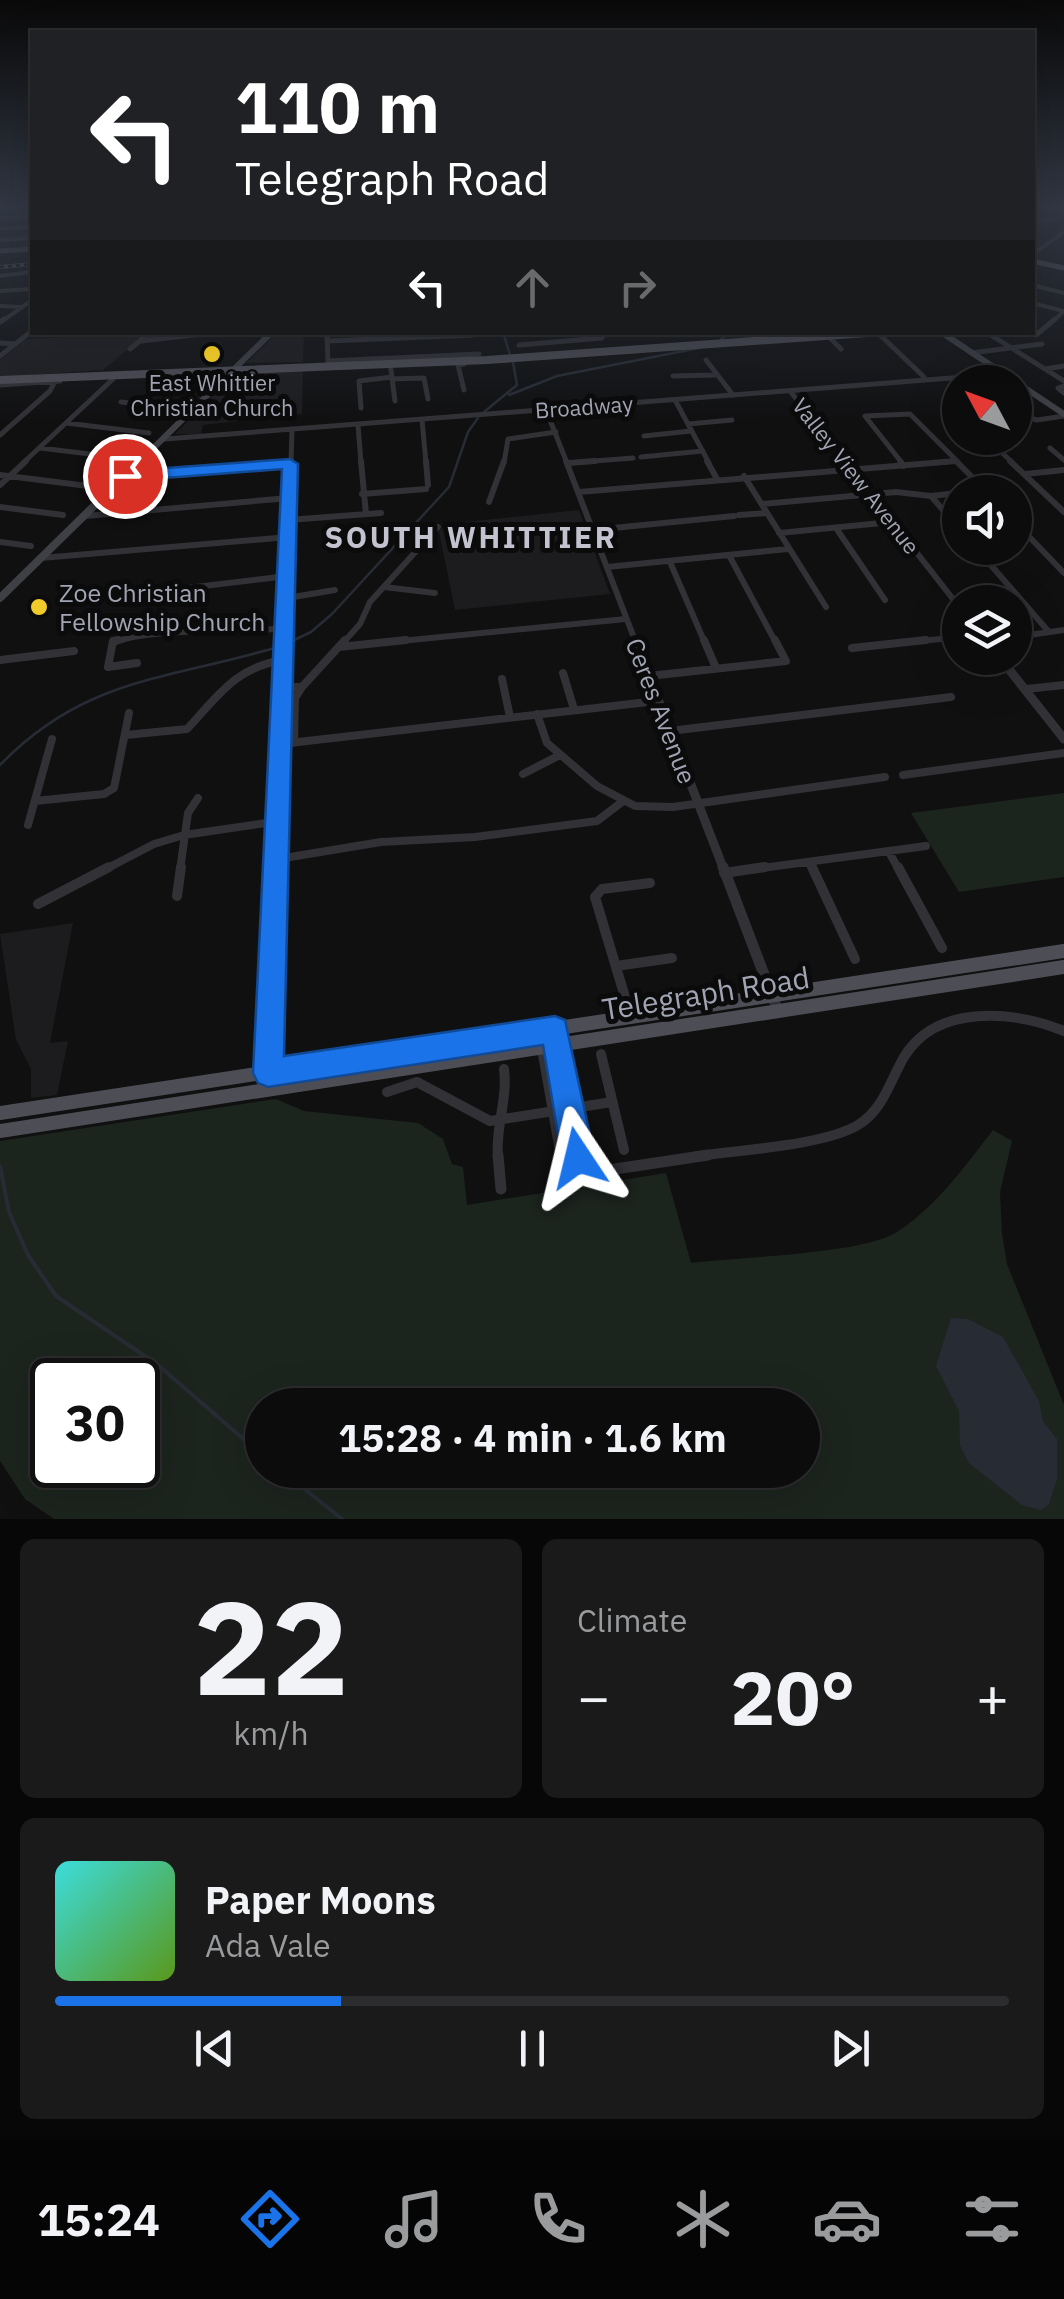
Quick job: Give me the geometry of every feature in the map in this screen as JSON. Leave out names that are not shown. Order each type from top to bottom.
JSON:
[{"type":"main road","points":[[0,598],[269,335]]},
{"type":"main road","points":[[511,357],[826,335]]},
{"type":"main road","points":[[945,335],[989,365]]},
{"type":"main road","points":[[0,383],[700,344]]},
{"type":"main road","points":[[620,351],[650,346]]},
{"type":"main road","points":[[1032,393],[1064,415]]},
{"type":"main road","name":"Telegraph Road","points":[[548,1038],[632,1018],[775,1004],[1064,951]]},
{"type":"main road","name":"Telegraph Road","points":[[0,1113],[268,1080],[775,1004],[1064,967]]},
{"type":"main road","name":"Telegraph Road","points":[[0,1131],[268,1080]]},
{"type":"street","points":[[1035,286],[1064,293]]},
{"type":"street","points":[[0,291],[30,289]]},
{"type":"street","points":[[1,322],[30,302]]},
{"type":"street","points":[[1035,304],[1062,309]]},
{"type":"street","points":[[0,306],[23,307]]},
{"type":"street","points":[[1036,335],[1062,309]]},
{"type":"street","points":[[0,356],[30,333]]},
{"type":"street","points":[[130,349],[147,335]]},
{"type":"street","points":[[141,340],[212,335]]},
{"type":"street","points":[[327,335],[328,363],[480,356]]},
{"type":"street","points":[[328,341],[452,335]]},
{"type":"street","points":[[464,390],[458,365],[481,363],[473,335]]},
{"type":"street","points":[[563,335],[564,340]]},
{"type":"street","points":[[519,344],[603,335]]},
{"type":"street","points":[[826,335],[841,349]]},
{"type":"street","points":[[880,335],[924,377]]},
{"type":"street","points":[[990,335],[1046,369],[1064,387]]},
{"type":"street","points":[[0,343],[15,344]]},
{"type":"street","points":[[971,353],[1042,344]]},
{"type":"street","points":[[706,360],[733,396]]},
{"type":"street","points":[[390,362],[395,401]]},
{"type":"street","points":[[1046,369],[1064,366]]},
{"type":"street","points":[[0,435],[50,391],[56,379],[140,376]]},
{"type":"street","points":[[673,376],[716,376]]},
{"type":"street","points":[[361,408],[359,381],[424,378],[428,398]]},
{"type":"street","points":[[0,485],[113,379]]},
{"type":"street","name":"Broadway","points":[[164,438],[942,379]]},
{"type":"street","name":"Valley View Avenue","points":[[790,391],[942,585]]},
{"type":"street","points":[[674,400],[716,480]]},
{"type":"street","points":[[120,402],[192,410]]},
{"type":"street","name":"Ceres Avenue","points":[[546,410],[775,1004]]},
{"type":"street","points":[[904,466],[865,416],[910,414],[970,475]]},
{"type":"street","points":[[1032,418],[1064,415]]},
{"type":"street","points":[[362,494],[427,487],[422,420]]},
{"type":"street","points":[[644,436],[732,420]]},
{"type":"street","points":[[66,424],[148,432]]},
{"type":"street","points":[[358,425],[366,514]]},
{"type":"street","points":[[268,1080],[292,430]]},
{"type":"street","points":[[489,502],[503,470],[508,439],[556,432]]},
{"type":"street","points":[[40,448],[123,458]]},
{"type":"street","points":[[1050,448],[1064,460]]},
{"type":"street","points":[[569,463],[703,451]]},
{"type":"street","points":[[1004,455],[1064,512]]},
{"type":"street","points":[[579,492],[850,466],[956,461]]},
{"type":"street","points":[[125,476],[290,464]]},
{"type":"street","points":[[1024,474],[1064,470]]},
{"type":"street","points":[[0,475],[112,489]]},
{"type":"street","points":[[744,476],[826,606]]},
{"type":"street","points":[[762,504],[872,493],[942,495]]},
{"type":"street","points":[[930,496],[942,510]]},
{"type":"street","points":[[85,516],[288,498]]},
{"type":"street","points":[[0,506],[63,515]]},
{"type":"street","points":[[288,520],[382,512]]},
{"type":"street","points":[[593,530],[766,513]]},
{"type":"street","points":[[780,532],[892,522]]},
{"type":"street","points":[[294,743],[296,698],[302,687],[360,624],[370,602],[438,527]]},
{"type":"street","points":[[836,528],[884,600]]},
{"type":"street","points":[[41,558],[288,537]]},
{"type":"street","points":[[1032,540],[1064,573]]},
{"type":"street","points":[[0,542],[30,546]]},
{"type":"street","points":[[607,567],[788,548]]},
{"type":"street","points":[[649,676],[786,661],[730,556]]},
{"type":"street","points":[[670,562],[716,668]]},
{"type":"street","points":[[991,565],[1049,632]]},
{"type":"street","points":[[120,596],[286,576]]},
{"type":"street","points":[[384,587],[435,593]]},
{"type":"street","points":[[287,598],[335,590]]},
{"type":"street","points":[[339,648],[626,619]]},
{"type":"street","points":[[138,663],[108,668],[113,640],[284,628]]},
{"type":"street","points":[[1032,634],[1064,630]]},
{"type":"street","points":[[852,648],[942,639]]},
{"type":"street","points":[[0,660],[74,651]]},
{"type":"street","points":[[126,735],[186,728],[242,672],[284,651]]},
{"type":"street","points":[[563,673],[574,710]]},
{"type":"street","points":[[1014,675],[1064,740]]},
{"type":"street","points":[[502,679],[510,717]]},
{"type":"street","points":[[1026,689],[1064,684]]},
{"type":"street","points":[[283,687],[302,687]]},
{"type":"street","points":[[670,731],[951,698]]},
{"type":"street","points":[[282,744],[657,700]]},
{"type":"street","points":[[35,801],[104,794],[114,788],[129,713]]},
{"type":"street","points":[[537,714],[547,743],[622,802],[648,808],[885,778]]},
{"type":"street","points":[[28,825],[52,740]]},
{"type":"street","points":[[903,775],[1064,753]]},
{"type":"street","points":[[523,774],[560,754]]},
{"type":"street","points":[[177,896],[188,813],[198,798]]},
{"type":"street","points":[[278,860],[381,842],[475,837],[576,824],[596,820],[622,802]]},
{"type":"street","points":[[38,904],[154,844],[184,835],[280,821]]},
{"type":"street","points":[[724,873],[926,846]]},
{"type":"street","points":[[888,852],[942,948]]},
{"type":"street","points":[[809,862],[855,959]]},
{"type":"street","points":[[632,1018],[595,898],[602,889],[650,883]]},
{"type":"street","points":[[616,966],[672,958]]},
{"type":"street","points":[[569,1176],[846,1132],[889,1096],[907,1052],[922,1035],[940,1025],[1000,1016],[1028,1018],[1064,1030]]},
{"type":"street","points":[[548,1038],[570,1109],[578,1158],[569,1176]]},
{"type":"street","points":[[548,1038],[552,1112],[561,1160],[569,1176]]},
{"type":"street","points":[[601,1054],[624,1150]]},
{"type":"street","points":[[500,1189],[496,1138],[506,1093],[504,1069]]},
{"type":"street","points":[[387,1092],[416,1082],[476,1116],[500,1122],[612,1102]]},
{"type":"shaded area","points":[[145,335],[103,370],[0,377],[0,360],[27,339]]},
{"type":"shaded area","points":[[275,335],[304,335],[303,362],[246,363]]},
{"type":"shaded area","points":[[303,370],[302,414],[203,425],[201,434],[175,434],[234,375]]},
{"type":"shaded area","points":[[579,510],[610,594],[455,610],[439,532],[446,524]]},
{"type":"shaded area","points":[[1064,793],[1064,877],[959,892],[911,813]]},
{"type":"shaded area","points":[[73,923],[50,1043],[68,1041],[57,1095],[31,1098],[31,1069],[16,1040],[0,934]]},
{"type":"shaded area","points":[[276,1099],[304,1111],[418,1123],[443,1139],[452,1164],[463,1167],[467,1205],[666,1173],[691,1263],[829,1250],[897,1232],[949,1185],[993,1130],[1012,1141],[1000,1192],[1007,1264],[1064,1405],[1064,1519],[54,1519],[25,1499],[0,1461],[0,1141]]},
{"type":"shaded area","points":[[951,1318],[968,1319],[1003,1337],[1039,1401],[1043,1421],[1057,1439],[1057,1479],[1049,1504],[1041,1510],[1022,1505],[969,1463],[960,1445],[959,1411],[936,1366]]},
{"type":"waterway","points":[[504,335],[510,355]]},
{"type":"waterway","points":[[721,339],[727,335]]},
{"type":"waterway","points":[[509,395],[557,376],[699,348]]},
{"type":"waterway","points":[[484,412],[517,385],[513,362]]},
{"type":"waterway","points":[[288,643],[311,632],[332,614],[449,487],[468,432],[478,418]]},
{"type":"waterway","points":[[0,765],[32,736],[97,697],[281,646]]},
{"type":"waterway","points":[[0,1166],[9,1212],[28,1255],[56,1296],[158,1365],[245,1440]]},
{"type":"waterway","points":[[303,1488],[342,1519]]},
{"type":"place","name":"East Whittier Christian Church","points":[[212,354]]},
{"type":"place","name":"Zoe Christian Fellowship Church","points":[[39,607]]},
{"type":"district","name":"SOUTH WHITTIER","points":[[471,538]]},
{"type":"route","points":[[125,476],[290,464],[268,1073],[555,1029],[578,1158]]}]
